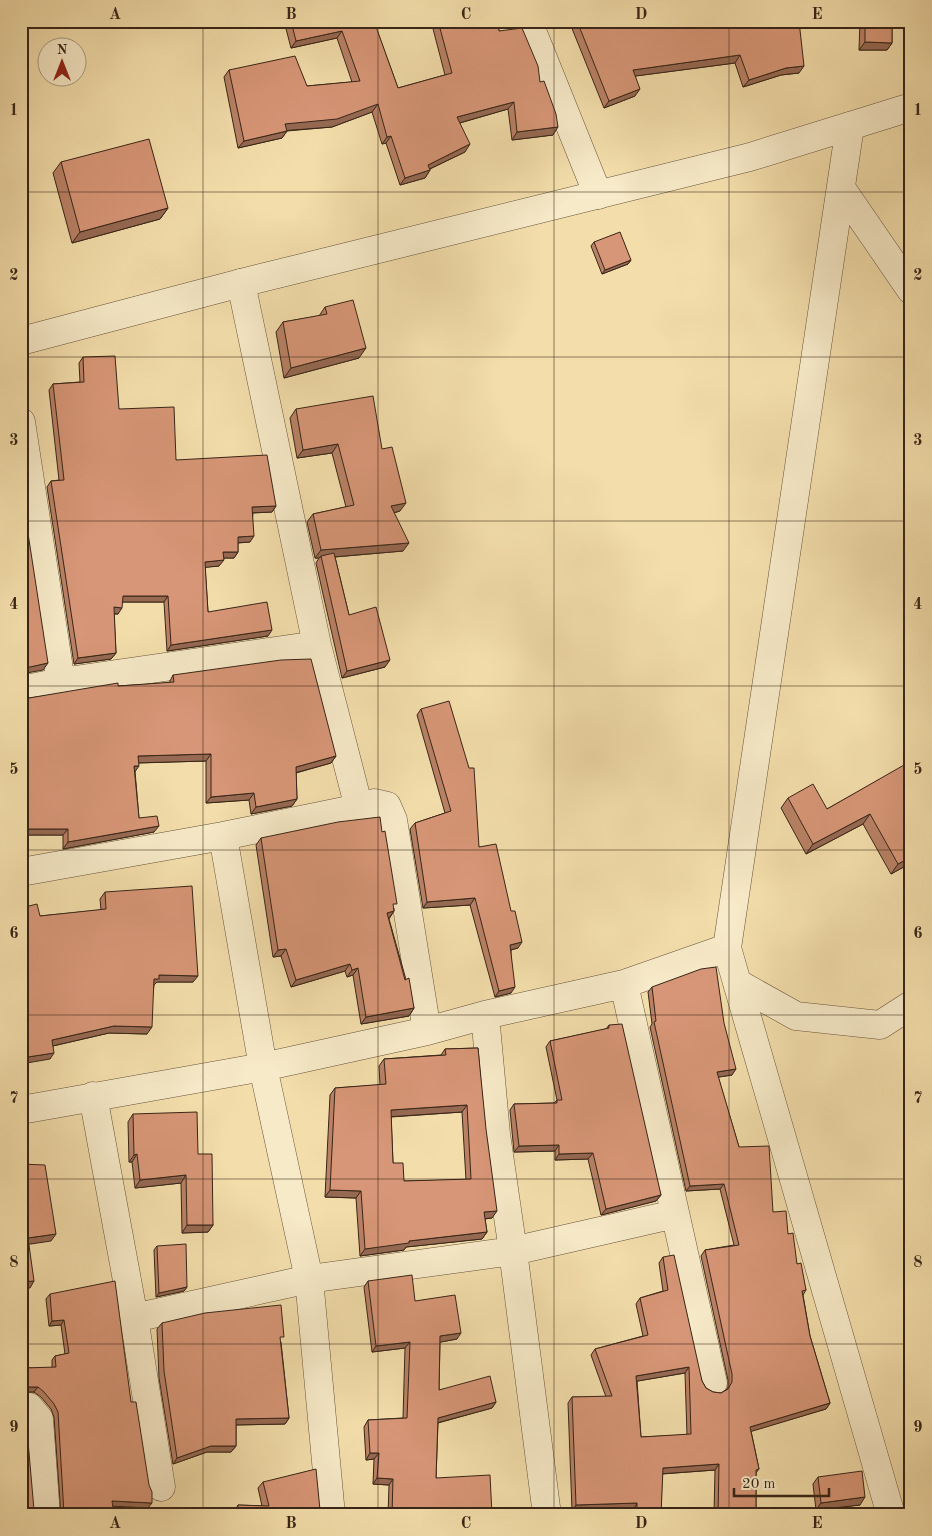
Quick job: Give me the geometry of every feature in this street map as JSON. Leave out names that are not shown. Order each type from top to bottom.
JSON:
[{"type":"street","points":[[528,21],[598,196]]},
{"type":"street","points":[[21,341],[241,283],[750,158],[911,107]]},
{"type":"street","points":[[850,126],[727,948],[891,1515]]},
{"type":"street","points":[[841,188],[911,290]]},
{"type":"street","points":[[241,283],[317,645],[359,808]]},
{"type":"street","points":[[21,422],[61,682]]},
{"type":"street","points":[[21,690],[61,682],[317,645]]},
{"type":"street","points":[[21,872],[223,836],[359,808],[374,803],[387,806],[393,820],[427,1031]]},
{"type":"street","points":[[223,836],[264,1067],[309,1278],[331,1515]]},
{"type":"street","points":[[21,1110],[264,1067],[427,1031],[485,1015],[624,984],[727,948]]},
{"type":"street","points":[[737,983],[796,1016],[880,1024],[911,1005]]},
{"type":"street","points":[[624,984],[713,1383]]},
{"type":"street","points":[[485,1015],[496,1134],[547,1515]]},
{"type":"street","points":[[93,1096],[134,1318],[162,1487]]},
{"type":"street","points":[[134,1318],[309,1278],[513,1251],[675,1214]]},
{"type":"street","points":[[21,1408],[29,1407],[39,1419],[46,1515]]},
{"type":"building","points":[[291,21],[374,21],[398,88],[452,73],[438,21],[498,21],[499,31],[522,28],[538,66],[540,82],[544,81],[556,114],[558,127],[517,132],[514,102],[457,117],[470,144],[428,165],[430,170],[405,178],[391,136],[387,137],[378,104],[337,119],[285,124],[287,131],[244,141],[229,70],[295,56],[307,86],[360,81],[342,31],[296,41]]},
{"type":"building","points":[[577,21],[672,21],[673,27],[715,21],[799,21],[804,66],[786,68],[749,80],[740,55],[633,70],[640,89],[609,101]]},
{"type":"building","points":[[865,21],[892,21],[892,43],[865,42]]},
{"type":"building","points":[[149,139],[168,208],[80,232],[61,162]]},
{"type":"building","points":[[620,232],[631,260],[605,270],[594,242]]},
{"type":"building","points":[[353,300],[366,348],[291,368],[283,322],[327,314],[325,307]]},
{"type":"building","points":[[115,356],[119,409],[174,407],[176,460],[267,455],[276,506],[252,507],[254,536],[238,537],[238,552],[223,552],[224,560],[205,562],[208,612],[267,602],[272,630],[171,645],[168,596],[123,596],[122,608],[114,607],[116,653],[78,658],[51,481],[64,480],[53,384],[84,382],[83,357]]},
{"type":"building","points":[[373,396],[382,449],[392,447],[406,503],[391,506],[409,543],[321,550],[313,514],[354,505],[338,444],[303,450],[296,409]]},
{"type":"building","points":[[21,488],[48,663],[21,669]]},
{"type":"building","points":[[334,553],[349,615],[376,607],[390,660],[347,671],[321,556]]},
{"type":"building","points":[[311,659],[336,756],[296,767],[297,799],[256,807],[254,793],[211,797],[211,754],[138,756],[139,766],[134,766],[139,818],[157,816],[159,826],[68,842],[68,829],[21,829],[21,698],[118,683],[118,686],[174,682],[173,675],[281,660]]},
{"type":"building","points":[[449,701],[469,768],[474,768],[479,847],[496,844],[511,911],[515,911],[522,942],[510,945],[515,987],[499,991],[475,898],[427,902],[415,823],[451,811],[421,709]]},
{"type":"building","points":[[911,761],[911,857],[898,864],[870,814],[813,844],[788,798],[813,784],[827,809]]},
{"type":"building","points":[[380,817],[382,832],[385,831],[397,904],[393,904],[394,911],[387,913],[405,980],[409,978],[414,1008],[366,1017],[358,968],[352,970],[350,964],[296,980],[286,949],[278,950],[261,838],[338,822]]},
{"type":"building","points":[[192,886],[198,976],[159,975],[159,979],[154,979],[152,1027],[114,1026],[52,1040],[54,1053],[21,1058],[21,908],[37,904],[40,916],[106,909],[105,892]]},
{"type":"building","points":[[716,967],[724,1023],[736,1069],[717,1072],[739,1147],[769,1146],[773,1212],[786,1211],[788,1234],[793,1233],[797,1264],[801,1263],[806,1290],[802,1291],[810,1336],[830,1403],[750,1427],[759,1469],[756,1470],[756,1515],[718,1515],[719,1464],[663,1468],[661,1515],[637,1515],[637,1503],[576,1505],[572,1397],[612,1396],[595,1349],[648,1335],[640,1298],[668,1290],[663,1257],[674,1255],[702,1381],[706,1388],[713,1392],[721,1393],[728,1389],[732,1382],[732,1374],[705,1250],[739,1245],[724,1184],[690,1186],[654,1022],[656,1021],[652,987],[701,969]],"holes":[[[689,1367],[691,1434],[641,1437],[636,1376]]]},
{"type":"building","points":[[622,1024],[661,1195],[606,1209],[593,1153],[559,1154],[559,1145],[519,1146],[514,1104],[557,1103],[557,1100],[562,1100],[550,1041],[609,1028],[609,1025]]},
{"type":"building","points":[[478,1048],[497,1211],[484,1212],[487,1232],[409,1241],[409,1243],[365,1249],[361,1191],[330,1190],[335,1088],[386,1084],[384,1059],[446,1055],[445,1049]],"holes":[[[467,1105],[471,1179],[404,1181],[403,1163],[393,1163],[391,1110]]]},
{"type":"building","points":[[197,1112],[198,1154],[212,1154],[213,1225],[187,1225],[186,1175],[140,1180],[137,1154],[134,1155],[133,1114]]},
{"type":"building","points":[[21,1164],[45,1165],[56,1234],[28,1238],[34,1281],[21,1282]]},
{"type":"building","points":[[186,1244],[187,1287],[159,1293],[157,1246]]},
{"type":"building","points":[[412,1275],[415,1301],[455,1295],[461,1333],[440,1336],[439,1390],[490,1376],[496,1402],[438,1418],[436,1478],[490,1475],[492,1515],[392,1515],[393,1479],[377,1478],[379,1453],[370,1453],[368,1420],[407,1418],[410,1342],[376,1346],[368,1281]]},
{"type":"building","points":[[115,1281],[131,1402],[136,1402],[149,1485],[152,1492],[152,1503],[112,1501],[114,1515],[80,1515],[80,1512],[64,1514],[58,1412],[54,1404],[38,1387],[24,1387],[24,1368],[56,1367],[55,1356],[69,1353],[64,1320],[52,1321],[50,1294]]},
{"type":"building","points":[[281,1305],[284,1337],[280,1337],[289,1418],[236,1419],[236,1446],[211,1446],[177,1458],[164,1371],[162,1323],[205,1313]]},
{"type":"building","points":[[21,1418],[26,1418],[36,1515],[21,1515]]},
{"type":"building","points":[[316,1469],[322,1515],[238,1515],[238,1505],[269,1506],[263,1482]]},
{"type":"building","points":[[862,1471],[865,1497],[821,1503],[818,1477]]}]
